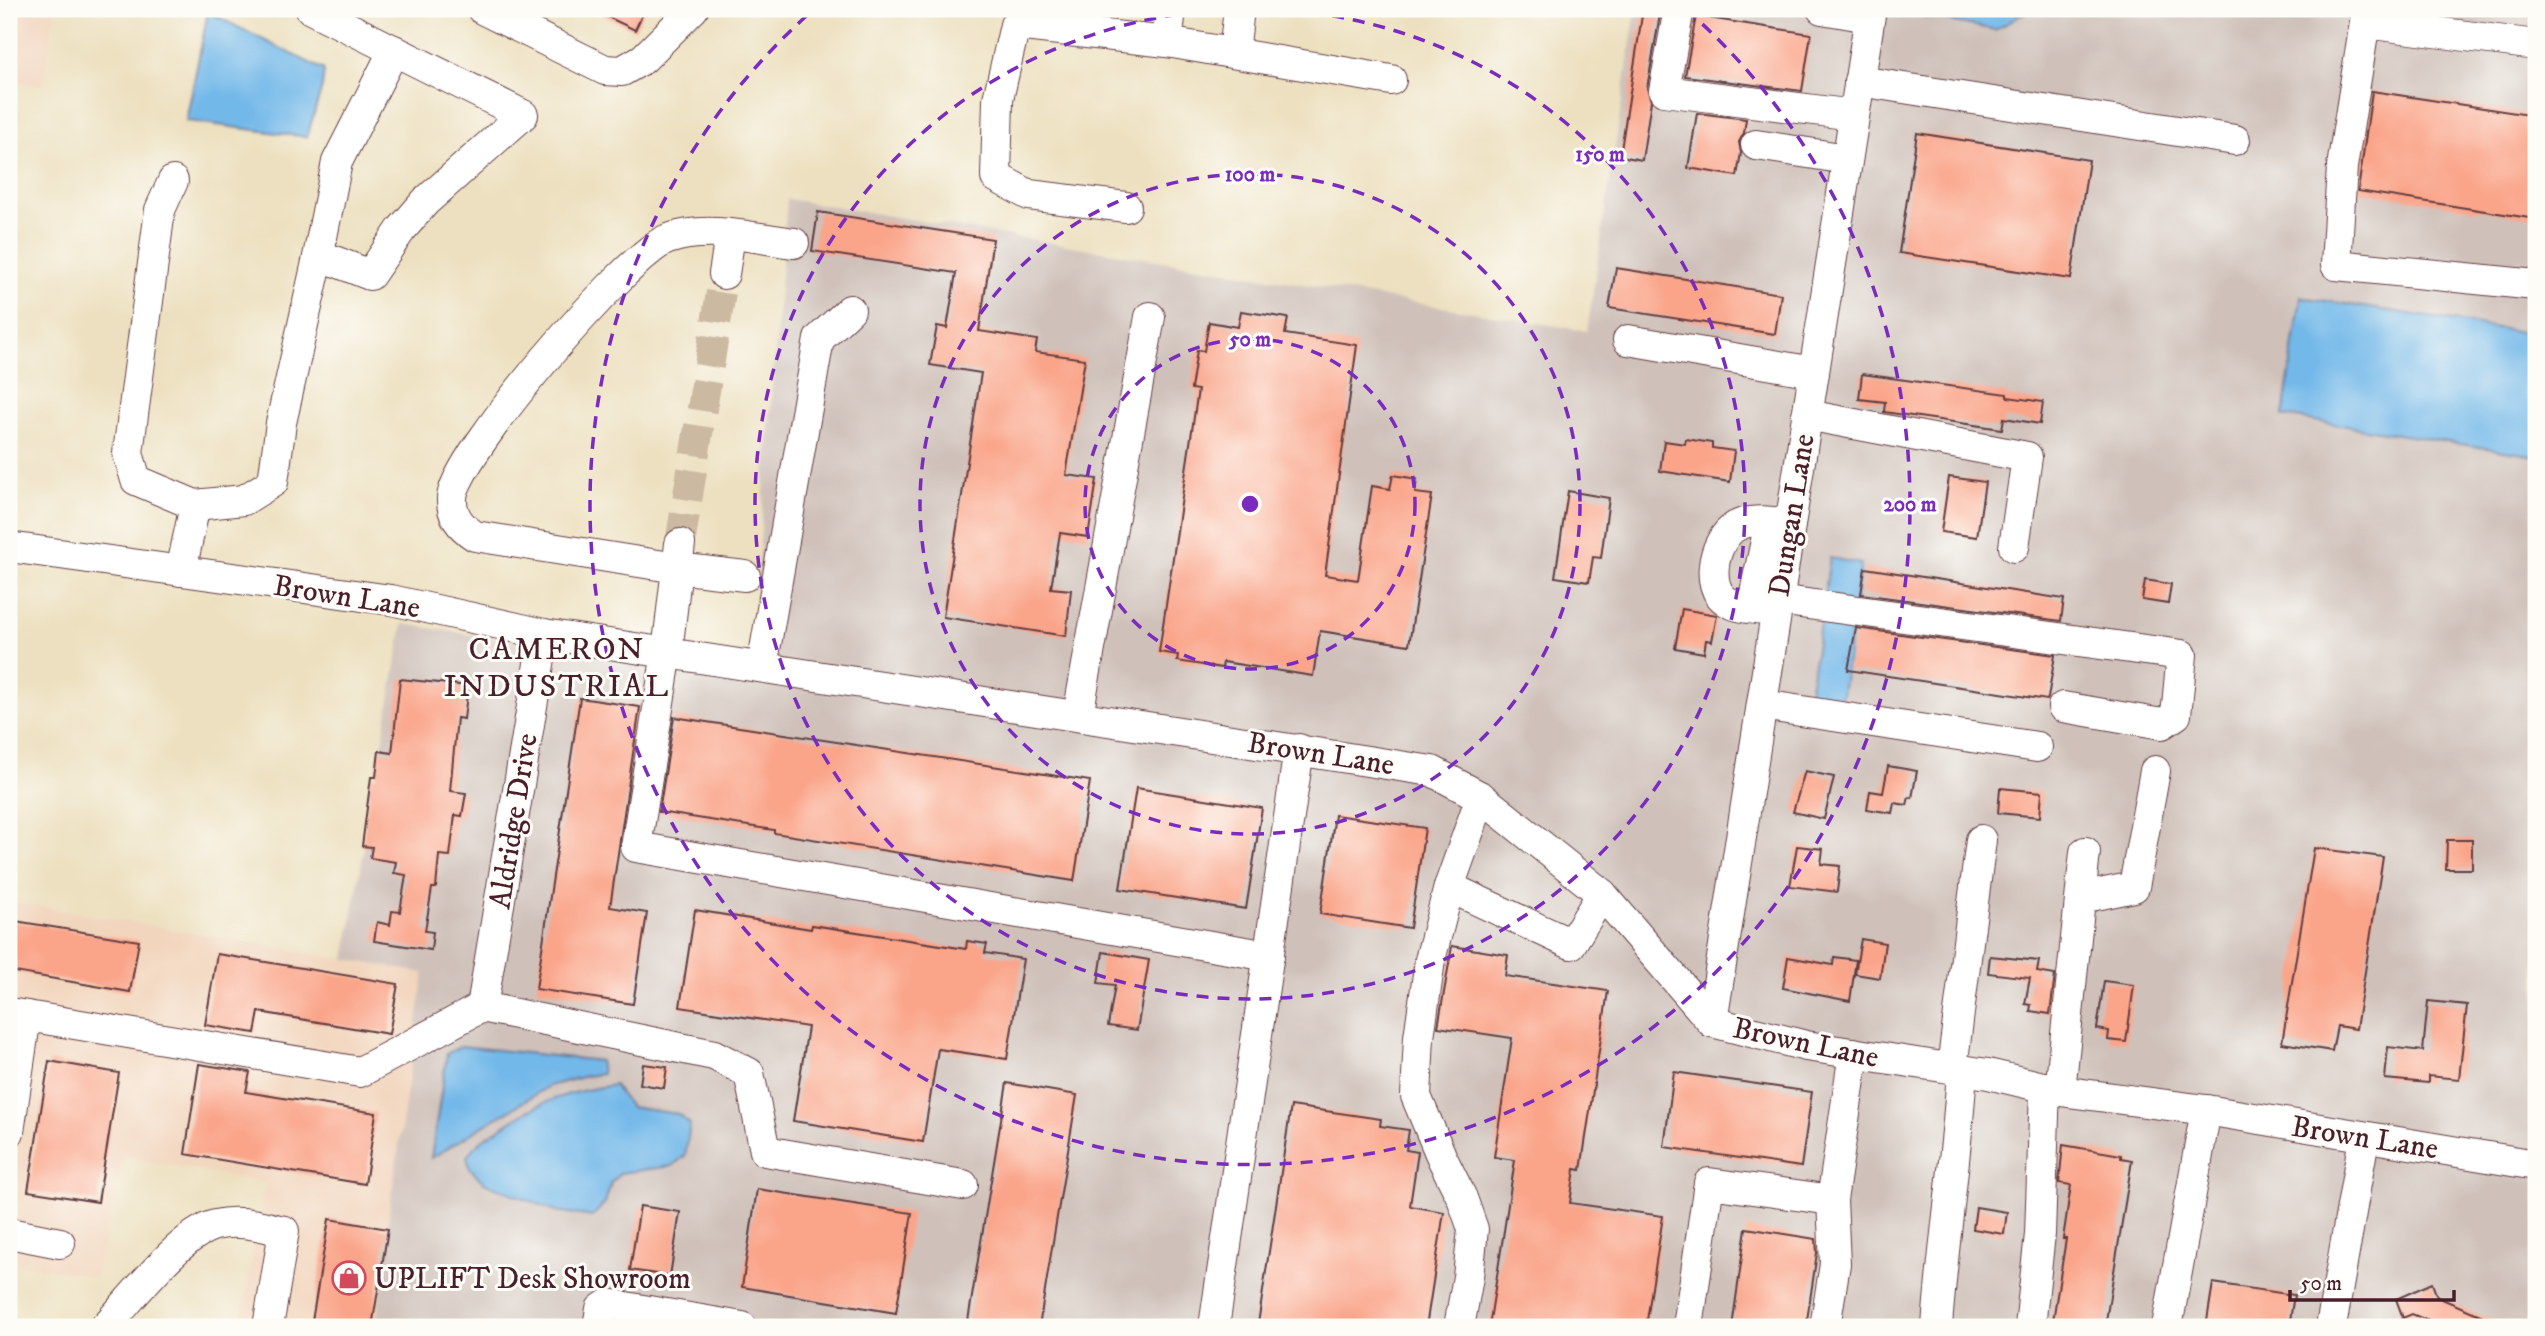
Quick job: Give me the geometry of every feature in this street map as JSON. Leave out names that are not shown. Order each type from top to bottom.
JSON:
[{"type":"street","points":[[311,9],[523,115],[425,202],[401,230],[370,275],[319,256]]},
{"type":"street","points":[[482,9],[605,70],[622,71],[643,59],[693,9]]},
{"type":"street","points":[[1167,42],[1171,9]]},
{"type":"street","points":[[1234,53],[1239,9]]},
{"type":"street","points":[[1679,9],[1664,91],[1854,115]]},
{"type":"street","points":[[1822,9],[1870,13]]},
{"type":"street","name":"Dungan Lane","points":[[1712,1022],[1762,705],[1769,606],[1780,523],[1807,415],[1870,13]]},
{"type":"street","points":[[2536,45],[2366,16],[2342,167],[2336,265],[2536,285]]},
{"type":"street","points":[[1126,207],[1028,195],[996,177],[998,99],[1015,25],[1167,42],[1391,80]]},
{"type":"street","points":[[173,181],[160,210],[128,453],[135,480],[195,505],[244,500],[273,482],[281,422],[319,256],[337,162],[394,50]]},
{"type":"street","points":[[1859,82],[2235,140]]},
{"type":"street","points":[[1756,145],[1847,159]]},
{"type":"street","points":[[745,576],[679,556],[475,536],[461,527],[453,511],[451,495],[461,472],[506,407],[560,341],[623,274],[665,240],[694,233],[794,243]]},
{"type":"street","points":[[724,274],[730,235]]},
{"type":"street","points":[[762,667],[819,339],[850,310]]},
{"type":"street","points":[[1078,715],[1150,317]]},
{"type":"street","points":[[1628,340],[1814,372]]},
{"type":"street","points":[[1807,415],[2027,457],[2014,547]]},
{"type":"street","points":[[181,571],[195,505]]},
{"type":"street","points":[[1780,523],[1738,524],[1724,538],[1714,563],[1719,596],[1731,604],[1769,606],[2182,655],[2176,715],[2162,724],[2063,708]]},
{"type":"street","name":"Brown Lane","points":[[9,547],[391,600],[544,634],[1299,748],[1432,771],[1481,797],[1602,894],[1712,1022],[1806,1046],[1957,1069],[2052,1089],[2206,1110],[2536,1165]]},
{"type":"street","points":[[679,556],[667,652],[636,847],[1269,956]]},
{"type":"street","name":"Aldridge Drive","points":[[482,1007],[544,634]]},
{"type":"street","points":[[1762,705],[2037,747]]},
{"type":"street","points":[[1214,1327],[1299,748]]},
{"type":"street","points":[[2081,898],[2134,887],[2155,771]]},
{"type":"street","points":[[1459,1327],[1473,1229],[1462,1198],[1416,1096],[1419,1037],[1430,960],[1449,887],[1481,797]]},
{"type":"street","points":[[1937,1327],[1942,1250],[1959,1121],[1957,1069],[1981,840]]},
{"type":"street","points":[[2029,1327],[2052,1089],[2081,898],[2085,852]]},
{"type":"street","points":[[1449,887],[1571,944],[1602,894]]},
{"type":"street","points":[[9,1132],[18,1014],[360,1072],[482,1007],[714,1055],[749,1073],[765,1151],[963,1185]]},
{"type":"street","points":[[1825,1327],[1836,1264],[1832,1200],[1854,1053]]},
{"type":"street","points":[[2167,1327],[2206,1110]]},
{"type":"street","points":[[2332,1327],[2364,1138]]},
{"type":"street","points":[[1688,1327],[1709,1183],[1832,1200]]},
{"type":"street","points":[[105,1327],[198,1231],[216,1224],[246,1222],[284,1231],[268,1327]]},
{"type":"street","points":[[9,1233],[60,1243]]},
{"type":"street","points":[[598,1327],[601,1309],[608,1304],[742,1327]]},
{"type":"shaded area","points":[[9,9],[55,9],[44,86],[9,80]]},
{"type":"shaded area","points":[[1636,9],[2536,9],[2536,1327],[376,1327],[390,1206],[424,973],[345,959],[403,624],[743,676],[752,644],[787,199],[1587,331]]},
{"type":"shaded area","points":[[9,901],[424,973],[390,1206],[376,1327],[240,1327],[265,1183],[124,1157],[95,1277],[9,1262]]},
{"type":"water","points":[[1924,9],[2031,9],[1995,30],[1923,16]]},
{"type":"water","points":[[208,12],[324,70],[322,87],[307,137],[186,121]]},
{"type":"water","points":[[2301,297],[2536,334],[2536,456],[2283,416]]},
{"type":"water","points":[[1830,558],[1861,564],[1841,701],[1809,695]]},
{"type":"water","points":[[461,1046],[600,1061],[602,1074],[549,1086],[431,1158],[447,1054]]},
{"type":"water","points":[[614,1085],[630,1107],[678,1114],[690,1124],[685,1156],[672,1166],[620,1173],[611,1183],[605,1203],[592,1217],[556,1211],[483,1182],[470,1168],[467,1157],[477,1145],[527,1111],[567,1095]]},
{"type":"building","points":[[591,9],[645,9],[635,30]]},
{"type":"building","points":[[1643,9],[1661,9],[1647,88],[1651,101],[1642,160],[1620,156]]},
{"type":"building","points":[[1696,16],[1811,34],[1802,91],[1685,76]]},
{"type":"building","points":[[2372,91],[2536,116],[2536,219],[2358,191]]},
{"type":"building","points":[[1697,113],[1746,119],[1744,133],[1739,142],[1741,153],[1737,176],[1688,168]]},
{"type":"building","points":[[1917,133],[2089,160],[2071,279],[1899,253]]},
{"type":"building","points":[[818,212],[993,239],[979,331],[1037,340],[1035,352],[1085,359],[1066,475],[1097,479],[1088,537],[1060,533],[1051,588],[1071,590],[1066,636],[943,617],[981,373],[930,365],[937,326],[947,328],[956,273],[812,251]]},
{"type":"building","points":[[1616,268],[1781,294],[1775,334],[1609,308]]},
{"type":"building","points":[[1241,311],[1288,318],[1285,334],[1357,345],[1325,575],[1358,580],[1372,486],[1390,489],[1393,475],[1417,479],[1415,493],[1432,495],[1409,645],[1320,631],[1313,676],[1223,662],[1222,668],[1177,661],[1178,655],[1159,652],[1198,390],[1191,389],[1197,350],[1204,351],[1209,322],[1238,327]]},
{"type":"building","points":[[1862,374],[2007,394],[2007,397],[2043,402],[2040,424],[2004,418],[2002,429],[1884,412],[1885,402],[1859,399]]},
{"type":"building","points":[[1686,439],[1712,443],[1712,448],[1734,451],[1730,482],[1660,471],[1664,441],[1685,444]]},
{"type":"building","points":[[1949,477],[1985,482],[1977,537],[1941,532]]},
{"type":"building","points":[[1568,491],[1609,498],[1601,558],[1593,557],[1589,582],[1555,577]]},
{"type":"building","points":[[1865,568],[2064,599],[2061,621],[1861,594]]},
{"type":"building","points":[[2145,580],[2171,584],[2168,604],[2142,600]]},
{"type":"building","points":[[1682,609],[1717,615],[1712,641],[1706,640],[1704,653],[1675,648]]},
{"type":"building","points":[[1856,628],[2055,655],[2048,698],[2047,700],[1848,670]]},
{"type":"building","points":[[400,679],[468,686],[464,719],[457,718],[450,791],[466,793],[462,816],[455,815],[450,856],[439,855],[436,888],[432,888],[425,931],[433,932],[431,950],[374,941],[377,922],[390,925],[392,911],[400,912],[406,875],[394,873],[396,862],[370,858],[372,847],[362,846],[371,777],[376,777],[379,751],[392,753]]},
{"type":"building","points":[[580,698],[640,707],[610,907],[647,913],[633,1004],[536,989]]},
{"type":"building","points":[[674,717],[1090,781],[1074,881],[659,812]]},
{"type":"building","points":[[1888,766],[1917,771],[1912,798],[1909,797],[1907,805],[1894,803],[1892,813],[1867,809],[1870,791],[1883,793]]},
{"type":"building","points":[[1805,771],[1834,777],[1824,819],[1793,812]]},
{"type":"building","points":[[1136,788],[1262,808],[1246,909],[1120,889]]},
{"type":"building","points":[[2000,788],[2042,792],[2040,817],[1998,813]]},
{"type":"building","points":[[1335,815],[1425,828],[1410,928],[1320,914]]},
{"type":"building","points":[[2447,840],[2472,840],[2472,869],[2446,869]]},
{"type":"building","points":[[1797,846],[1823,849],[1821,864],[1840,866],[1837,892],[1790,886]]},
{"type":"building","points":[[2314,848],[2383,857],[2356,1029],[2337,1026],[2332,1051],[2282,1043]]},
{"type":"building","points":[[695,910],[811,929],[812,925],[966,949],[967,941],[987,944],[985,953],[1023,959],[1007,1059],[938,1049],[923,1142],[793,1121],[808,1027],[680,1007]]},
{"type":"building","points":[[9,920],[139,941],[130,992],[9,971]]},
{"type":"building","points":[[1861,939],[1885,943],[1880,978],[1855,974]]},
{"type":"building","points":[[1452,946],[1508,955],[1505,976],[1608,991],[1581,1170],[1575,1169],[1570,1203],[1663,1216],[1646,1327],[1489,1327],[1515,1160],[1494,1157],[1512,1038],[1438,1027]]},
{"type":"building","points":[[1103,952],[1149,960],[1137,1030],[1108,1026],[1115,985],[1098,983]]},
{"type":"building","points":[[217,954],[398,984],[389,1034],[259,1012],[255,1033],[205,1025]]},
{"type":"building","points":[[1990,956],[2039,961],[2037,972],[2055,975],[2050,1014],[2030,1011],[2031,1005],[2025,1004],[2030,978],[1988,973]]},
{"type":"building","points":[[1788,957],[1833,965],[1834,957],[1856,960],[1850,1001],[1783,988]]},
{"type":"building","points":[[2104,981],[2134,985],[2126,1042],[2108,1040],[2109,1031],[2097,1029]]},
{"type":"building","points":[[2428,1001],[2467,1005],[2459,1079],[2428,1076],[2428,1083],[2385,1079],[2388,1047],[2423,1051]]},
{"type":"building","points":[[49,1061],[119,1073],[98,1202],[28,1191]]},
{"type":"building","points":[[199,1064],[250,1072],[246,1092],[376,1113],[365,1184],[185,1154]]},
{"type":"building","points":[[643,1064],[667,1067],[664,1088],[640,1084]]},
{"type":"building","points":[[1674,1072],[1812,1092],[1801,1167],[1664,1147]]},
{"type":"building","points":[[1007,1083],[1077,1095],[1039,1327],[967,1327]]},
{"type":"building","points":[[1291,1106],[1381,1119],[1380,1126],[1409,1130],[1406,1150],[1418,1152],[1410,1206],[1444,1212],[1426,1327],[1278,1327],[1258,1324]]},
{"type":"building","points":[[2063,1145],[2121,1155],[2121,1158],[2132,1160],[2105,1327],[2052,1327],[2066,1239],[2063,1239],[2071,1185],[2059,1183]]},
{"type":"building","points":[[757,1189],[912,1213],[896,1313],[742,1287]]},
{"type":"building","points":[[640,1206],[680,1212],[670,1276],[630,1270]]},
{"type":"building","points":[[1976,1207],[2007,1212],[2004,1234],[1973,1229]]},
{"type":"building","name":"UPLIFT Desk Showroom","points":[[329,1219],[388,1229],[372,1327],[311,1327]]},
{"type":"building","points":[[1746,1228],[1816,1239],[1817,1253],[1806,1327],[1732,1327]]},
{"type":"building","points":[[2213,1283],[2294,1295],[2289,1327],[2206,1327]]},
{"type":"building","points":[[2432,1283],[2437,1297],[2509,1327],[2444,1327],[2412,1314],[2403,1318],[2396,1299]]},
{"type":"tunnel","points":[[680,544],[724,274]]},
{"type":"place","name":"UPLIFT Desk Showroom","points":[[349,1278]]},
{"type":"district","name":"CAMERON INDUSTRIAL","points":[[557,666]]}]
